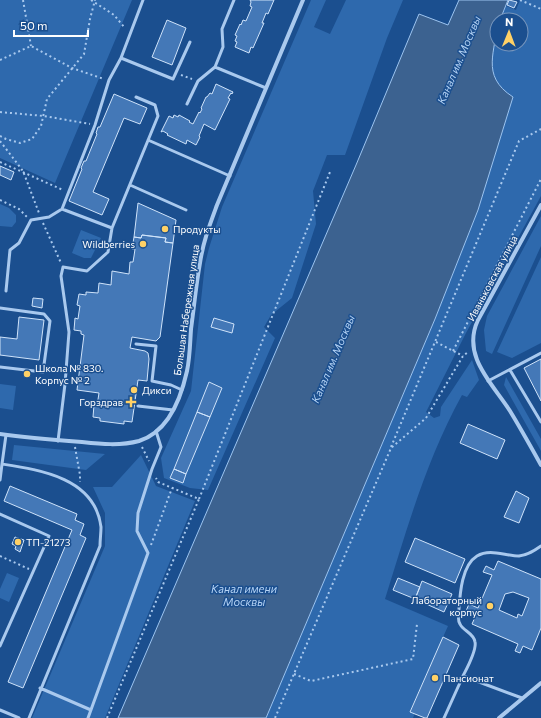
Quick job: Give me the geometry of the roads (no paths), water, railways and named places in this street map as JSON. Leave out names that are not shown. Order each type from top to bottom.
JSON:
[{"type":"street","name":"Большая Набережная улица","points":[[0,434],[58,441],[128,444],[146,438],[166,422],[182,390],[187,371],[202,248],[217,205],[303,0]]},
{"type":"street","name":"Иваньковская улица","points":[[541,205],[475,328],[473,338],[477,362],[488,381],[511,412],[541,465]]},
{"type":"street","points":[[499,718],[541,683]]},
{"type":"lane","points":[[6,291],[10,250],[19,243],[31,220],[49,217],[62,209],[95,125],[108,80],[121,58],[143,0]]},
{"type":"lane","points":[[187,104],[198,82],[215,67],[223,47],[222,29],[234,0]]},
{"type":"lane","points":[[121,58],[173,79],[190,42]]},
{"type":"lane","points":[[215,67],[266,88]]},
{"type":"lane","points":[[58,441],[66,384],[69,332],[61,276],[63,267],[88,271],[108,252],[112,228],[158,116],[156,105],[136,97]]},
{"type":"lane","points":[[148,140],[230,176]]},
{"type":"lane","points":[[130,185],[186,210]]},
{"type":"lane","points":[[62,209],[112,228]]},
{"type":"lane","points":[[0,308],[44,314],[50,321],[43,372],[0,367]]},
{"type":"lane","points":[[136,344],[156,346],[152,381],[171,385],[182,390]]},
{"type":"lane","points":[[488,381],[541,353]]},
{"type":"lane","points":[[510,370],[541,422]]},
{"type":"lane","points":[[138,406],[173,410]]},
{"type":"lane","points":[[88,718],[148,553],[137,531],[138,513],[152,469],[161,447],[156,431]]},
{"type":"lane","points":[[0,480],[6,435]]},
{"type":"lane","points":[[2,464],[40,470],[79,488],[85,493],[96,510],[101,527],[100,546],[40,688],[29,718]]},
{"type":"lane","points":[[0,514],[49,536],[0,646]]},
{"type":"lane","points":[[444,718],[476,644],[473,636],[460,625],[458,618],[460,592],[464,575],[471,561],[480,554],[486,552],[514,556],[524,555],[530,554],[541,546]]},
{"type":"lane","points":[[463,676],[522,698]]},
{"type":"lane","points":[[40,688],[92,710]]},
{"type":"lane","points":[[0,710],[19,718]]},
{"type":"water","name":"Канал имени Москвы","points":[[459,0],[508,0],[503,12],[489,12],[489,52],[493,52],[492,62],[496,80],[503,89],[513,97],[478,210],[435,319],[266,718],[118,718],[356,165],[419,14],[448,25]]},
{"type":"place","name":"Продукты","points":[[165,229]]},
{"type":"place","name":"Wildberries","points":[[143,244]]},
{"type":"place","name":"Школа № 830. Корпус № 2","points":[[27,374]]},
{"type":"place","name":"Дикси","points":[[134,390]]},
{"type":"place","name":"Горздрав","points":[[131,402]]},
{"type":"place","name":"ТП-21273","points":[[18,542]]},
{"type":"place","name":"Лабораторный корпус","points":[[490,606]]},
{"type":"place","name":"Пансионат","points":[[435,678]]},
{"type":"water label","name":"Канал им. Москвы","points":[[459,60]]},
{"type":"water label","name":"Канал им. Москвы","points":[[333,359]]}]
